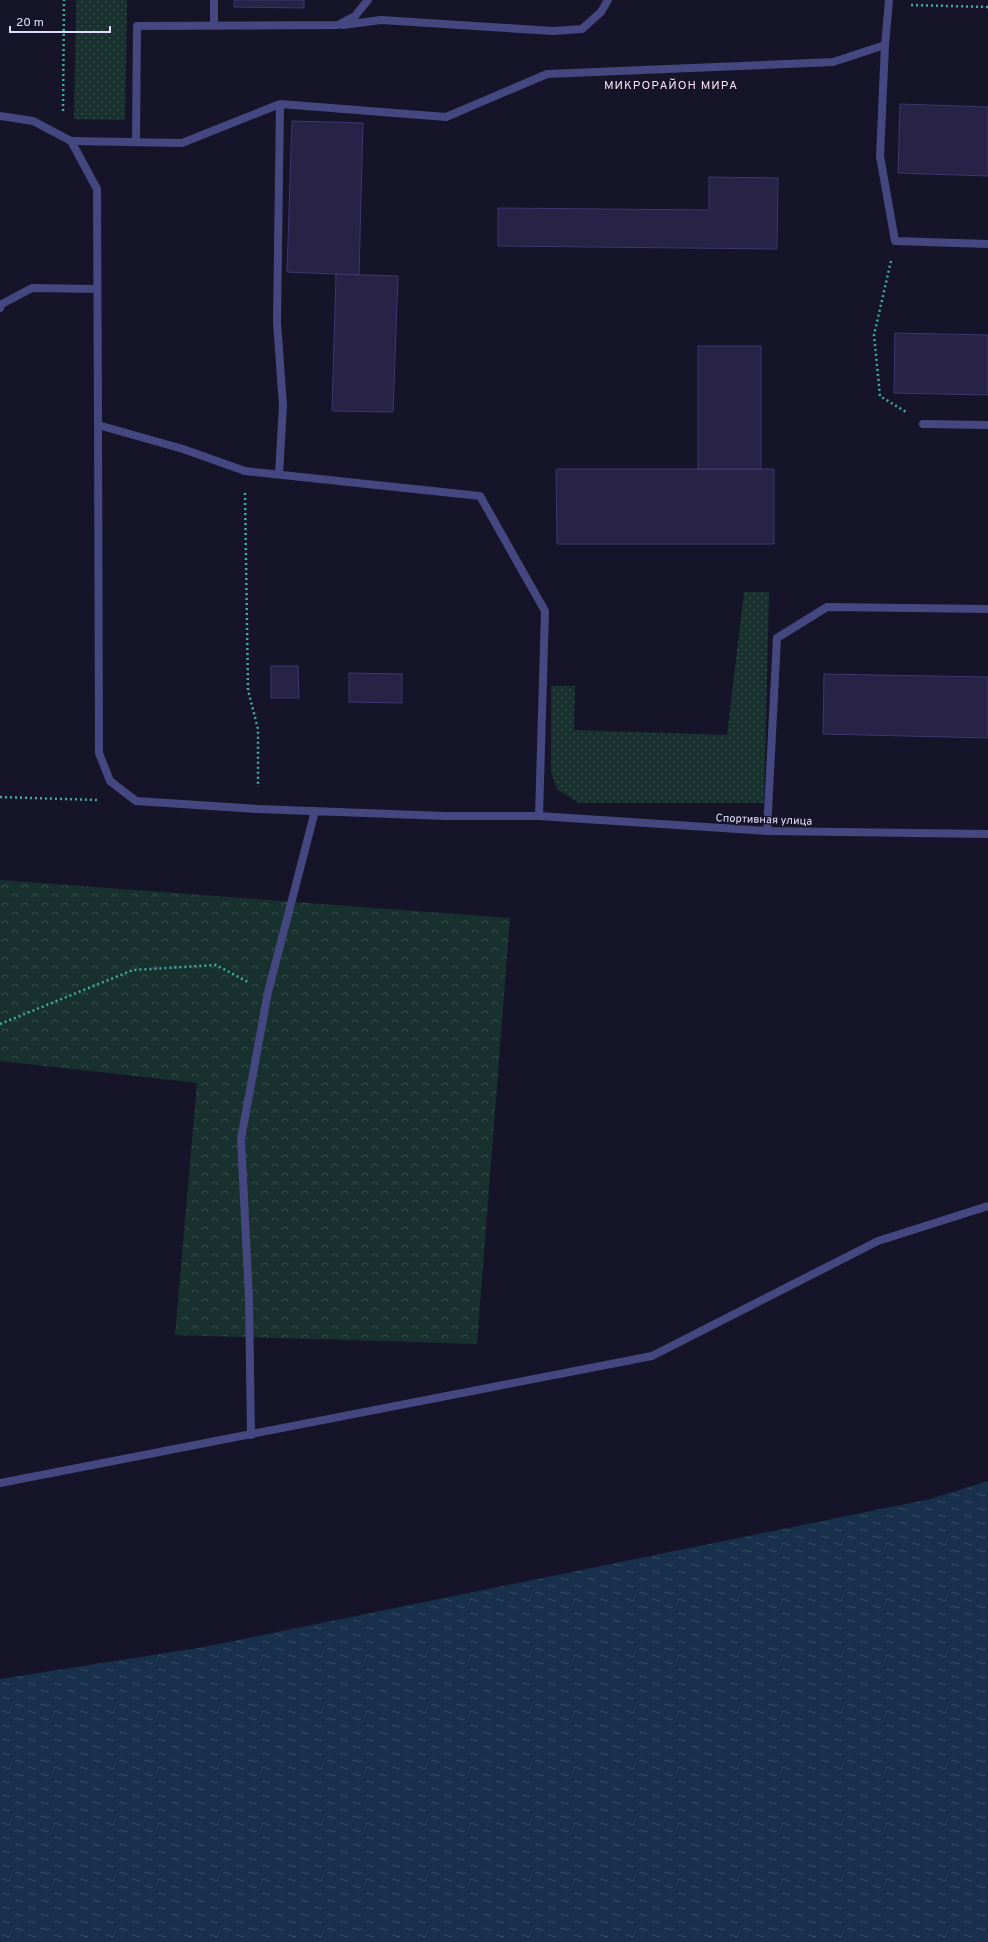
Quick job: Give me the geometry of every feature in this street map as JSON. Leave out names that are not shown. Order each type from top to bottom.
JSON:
[{"type":"street","points":[[214,0],[214,25]]},
{"type":"street","points":[[338,25],[355,16],[368,0]]},
{"type":"street","points":[[136,141],[137,26],[338,25],[381,20],[553,31],[582,29],[601,12],[608,0]]},
{"type":"street","points":[[889,2],[885,45],[880,156],[895,241],[988,244]]},
{"type":"street","points":[[0,116],[33,121],[71,141],[182,143],[280,104],[446,117],[548,74],[833,62],[885,45]]},
{"type":"street","points":[[279,474],[283,406],[277,322],[280,104]]},
{"type":"street","points":[[71,141],[97,189],[99,753],[110,781],[136,801]]},
{"type":"street","points":[[0,308],[0,305],[32,288],[97,289]]},
{"type":"street","points":[[923,424],[988,425]]},
{"type":"street","points":[[98,425],[183,449],[245,470],[480,496],[545,611],[539,816]]},
{"type":"street","points":[[767,831],[777,638],[827,607],[988,609]]},
{"type":"street","name":"Спортивная улица","points":[[136,801],[258,809],[445,816],[539,816],[767,831],[988,834]]},
{"type":"street","points":[[252,1435],[249,1299],[241,1139],[268,992],[315,811]]},
{"type":"street","points":[[0,1483],[652,1356],[878,1241],[988,1206]]},
{"type":"path","points":[[63,137],[64,0]]},
{"type":"path","points":[[889,2],[988,7]]},
{"type":"path","points":[[895,241],[874,335],[880,396],[923,424]]},
{"type":"path","points":[[245,470],[248,690],[258,729],[258,809]]},
{"type":"path","points":[[0,797],[136,801]]},
{"type":"path","points":[[0,1024],[133,970],[216,965],[268,992]]},
{"type":"green space","points":[[76,0],[127,0],[125,120],[74,119]]},
{"type":"green space","points":[[744,592],[769,592],[764,803],[579,803],[557,789],[551,772],[551,686],[575,686],[574,730],[727,735]]},
{"type":"green space","points":[[0,880],[510,918],[477,1344],[175,1335],[197,1083],[0,1061]]},
{"type":"water","points":[[988,1481],[988,1942],[0,1942],[0,1679],[204,1647],[930,1499]]},
{"type":"building","points":[[234,0],[304,0],[304,8],[234,7]]},
{"type":"building","points":[[900,104],[988,107],[988,176],[898,173]]},
{"type":"building","points":[[292,121],[363,123],[359,275],[287,272]]},
{"type":"building","points":[[709,177],[778,178],[777,249],[498,246],[498,208],[709,210]]},
{"type":"building","points":[[336,274],[398,276],[393,412],[332,411]]},
{"type":"building","points":[[895,333],[988,335],[988,395],[894,393]]},
{"type":"building","points":[[698,346],[761,346],[761,469],[698,469]]},
{"type":"building","points":[[556,469],[774,469],[774,544],[557,544]]},
{"type":"building","points":[[271,666],[298,666],[299,698],[271,698]]},
{"type":"building","points":[[349,673],[402,674],[402,703],[349,702]]},
{"type":"building","points":[[824,674],[988,677],[988,738],[823,734]]},
{"type":"district","name":"МИКРОРАЙОН МИРА","points":[[671,85]]}]
